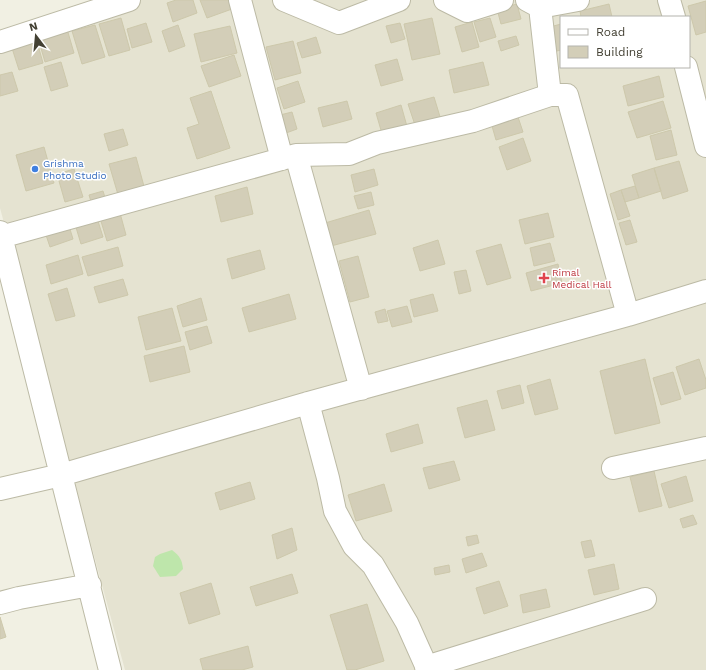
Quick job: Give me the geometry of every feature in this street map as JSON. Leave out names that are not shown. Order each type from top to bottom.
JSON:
[{"type":"street","points":[[0,42],[129,0]]},
{"type":"street","points":[[240,0],[361,389]]},
{"type":"street","points":[[284,0],[339,23],[399,0]]},
{"type":"street","points":[[445,0],[467,11],[502,0]]},
{"type":"street","points":[[550,95],[533,4],[578,0]]},
{"type":"street","points":[[669,0],[674,16]]},
{"type":"street","points":[[686,68],[706,146]]},
{"type":"street","points":[[110,670],[90,585],[1,234],[289,157],[349,154],[377,144],[473,121],[550,95],[567,95],[628,315]]},
{"type":"street","points":[[0,489],[62,475],[308,403],[628,315],[706,291]]},
{"type":"street","points":[[308,403],[328,478],[334,511],[354,546],[373,565],[408,623],[427,668],[645,599]]},
{"type":"street","points":[[613,468],[706,448]]},
{"type":"street","points":[[0,603],[90,585]]},
{"type":"shaded area","points":[[139,0],[706,0],[706,670],[125,670],[0,208],[0,44]]},
{"type":"green space","points":[[172,550],[180,558],[183,569],[176,576],[160,577],[153,566],[155,557]]},
{"type":"building","points":[[176,0],[193,0],[197,13],[173,22],[167,3]]},
{"type":"building","points":[[200,0],[229,0],[232,9],[207,18]]},
{"type":"building","points":[[706,1],[706,32],[696,35],[688,6]]},
{"type":"building","points":[[517,4],[521,19],[501,24],[497,9]]},
{"type":"building","points":[[609,4],[612,16],[581,16],[580,11]]},
{"type":"building","points":[[121,18],[130,50],[109,56],[99,24]]},
{"type":"building","points":[[432,18],[440,54],[412,60],[404,24]]},
{"type":"building","points":[[490,18],[496,37],[480,42],[474,22]]},
{"type":"building","points":[[472,22],[479,47],[462,52],[455,27]]},
{"type":"building","points":[[146,23],[152,42],[132,48],[127,29]]},
{"type":"building","points":[[400,23],[405,39],[391,43],[386,26]]},
{"type":"building","points":[[560,24],[560,50],[557,51],[550,27]]},
{"type":"building","points":[[95,25],[105,57],[82,64],[72,31]]},
{"type":"building","points":[[178,25],[185,46],[169,52],[162,31]]},
{"type":"building","points":[[230,26],[237,53],[201,62],[194,34]]},
{"type":"building","points":[[67,29],[74,53],[45,62],[38,38]]},
{"type":"building","points":[[516,36],[519,45],[501,51],[498,41]]},
{"type":"building","points":[[316,37],[321,53],[302,58],[297,43]]},
{"type":"building","points":[[36,38],[43,63],[19,70],[11,45]]},
{"type":"building","points":[[293,41],[301,73],[275,80],[266,47]]},
{"type":"building","points":[[234,55],[241,76],[209,87],[201,66]]},
{"type":"building","points":[[397,59],[403,80],[381,86],[375,65]]},
{"type":"building","points":[[61,62],[68,86],[51,91],[44,67]]},
{"type":"building","points":[[483,62],[489,85],[454,93],[449,70]]},
{"type":"building","points":[[12,72],[18,91],[0,96],[0,75]]},
{"type":"building","points":[[659,76],[664,97],[628,106],[623,86]]},
{"type":"building","points":[[298,81],[305,102],[284,109],[277,88]]},
{"type":"building","points":[[211,91],[230,148],[197,159],[187,128],[199,124],[190,98]]},
{"type":"building","points":[[434,97],[441,120],[416,128],[408,104]]},
{"type":"building","points":[[347,101],[352,119],[323,127],[318,108]]},
{"type":"building","points":[[663,101],[671,128],[637,138],[628,112]]},
{"type":"building","points":[[401,105],[408,130],[383,137],[376,113]]},
{"type":"building","points":[[516,111],[523,132],[496,140],[490,119]]},
{"type":"building","points":[[292,112],[297,129],[286,133],[280,115]]},
{"type":"building","points":[[123,129],[128,145],[109,151],[104,134]]},
{"type":"building","points":[[671,130],[677,155],[656,160],[650,136]]},
{"type":"building","points":[[523,138],[531,161],[507,170],[499,147]]},
{"type":"building","name":"Grishma Photo Studio","points":[[44,147],[54,183],[26,191],[16,155]]},
{"type":"building","points":[[136,157],[145,190],[119,198],[109,164]]},
{"type":"building","points":[[679,161],[688,191],[663,199],[654,168]]},
{"type":"building","points":[[654,168],[661,191],[639,198],[632,175]]},
{"type":"building","points":[[74,169],[83,197],[65,202],[57,174]]},
{"type":"building","points":[[374,169],[378,185],[355,192],[351,175]]},
{"type":"building","points":[[635,186],[639,198],[625,202],[621,190]]},
{"type":"building","points":[[247,187],[253,214],[221,222],[215,196]]},
{"type":"building","points":[[621,190],[630,216],[618,220],[610,194]]},
{"type":"building","points":[[103,191],[107,204],[93,208],[89,195]]},
{"type":"building","points":[[371,192],[374,205],[358,209],[354,196]]},
{"type":"building","points":[[369,210],[376,234],[331,246],[325,223]]},
{"type":"building","points":[[120,213],[126,235],[107,241],[100,218]]},
{"type":"building","points":[[548,213],[554,237],[525,244],[519,220]]},
{"type":"building","points":[[97,218],[103,237],[81,244],[75,224]]},
{"type":"building","points":[[630,220],[637,242],[626,245],[619,223]]},
{"type":"building","points":[[69,226],[73,239],[50,247],[45,232]]},
{"type":"building","points":[[438,240],[445,264],[420,271],[413,248]]},
{"type":"building","points":[[550,243],[555,261],[534,266],[530,248]]},
{"type":"building","points":[[501,244],[511,278],[487,285],[476,251]]},
{"type":"building","points":[[118,247],[123,266],[88,276],[82,257]]},
{"type":"building","points":[[260,250],[265,269],[232,279],[227,259]]},
{"type":"building","points":[[78,255],[83,274],[51,284],[46,265]]},
{"type":"building","points":[[358,256],[369,297],[350,302],[339,261]]},
{"type":"building","name":"Rimal Medical Hall","points":[[558,264],[562,283],[531,291],[526,273]]},
{"type":"building","points":[[466,270],[471,291],[459,294],[454,272]]},
{"type":"building","points":[[123,279],[128,295],[99,303],[94,287]]},
{"type":"building","points":[[67,288],[75,316],[56,321],[48,294]]},
{"type":"building","points":[[289,294],[296,319],[249,332],[242,308]]},
{"type":"building","points":[[433,294],[438,311],[414,317],[410,300]]},
{"type":"building","points":[[201,298],[207,320],[183,327],[177,306]]},
{"type":"building","points":[[407,306],[412,322],[392,327],[387,311]]},
{"type":"building","points":[[172,308],[181,341],[146,350],[138,317]]},
{"type":"building","points":[[385,309],[388,321],[378,323],[375,312]]},
{"type":"building","points":[[207,326],[212,343],[190,350],[185,332]]},
{"type":"building","points":[[184,346],[190,372],[150,382],[144,356]]},
{"type":"building","points":[[645,359],[660,423],[615,434],[600,371]]},
{"type":"building","points":[[699,359],[706,380],[706,388],[685,395],[676,367]]},
{"type":"building","points":[[673,372],[681,399],[661,405],[653,378]]},
{"type":"building","points":[[550,379],[558,409],[535,415],[527,386]]},
{"type":"building","points":[[520,385],[524,403],[502,409],[497,391]]},
{"type":"building","points":[[487,400],[495,430],[465,438],[457,408]]},
{"type":"building","points":[[418,424],[423,443],[391,452],[386,434]]},
{"type":"building","points":[[454,461],[460,480],[429,489],[423,468]]},
{"type":"building","points":[[654,471],[662,506],[639,512],[630,477]]},
{"type":"building","points":[[686,476],[693,501],[669,508],[661,484]]},
{"type":"building","points":[[250,482],[255,499],[220,510],[215,493]]},
{"type":"building","points":[[384,484],[392,511],[356,521],[348,495]]},
{"type":"building","points":[[693,515],[697,524],[683,528],[680,519]]},
{"type":"building","points":[[292,528],[297,550],[277,559],[272,535]]},
{"type":"building","points":[[477,535],[479,543],[468,546],[466,537]]},
{"type":"building","points":[[591,540],[595,556],[585,558],[581,542]]},
{"type":"building","points":[[482,553],[487,566],[466,573],[462,559]]},
{"type":"building","points":[[614,564],[619,589],[594,595],[588,570]]},
{"type":"building","points":[[449,565],[450,572],[435,575],[434,568]]},
{"type":"building","points":[[292,574],[298,593],[256,606],[250,587]]},
{"type":"building","points":[[499,581],[508,606],[484,614],[476,588]]},
{"type":"building","points":[[211,583],[220,614],[189,624],[180,593]]},
{"type":"building","points":[[546,589],[550,607],[523,613],[520,595]]},
{"type":"building","points":[[367,604],[384,661],[355,670],[347,670],[330,615]]},
{"type":"building","points":[[0,617],[6,637],[0,639]]},
{"type":"building","points":[[248,646],[253,667],[242,670],[203,670],[200,659]]},
{"type":"place","name":"Grishma Photo Studio","points":[[35,169]]},
{"type":"place","name":"Rimal Medical Hall","points":[[544,278]]}]
